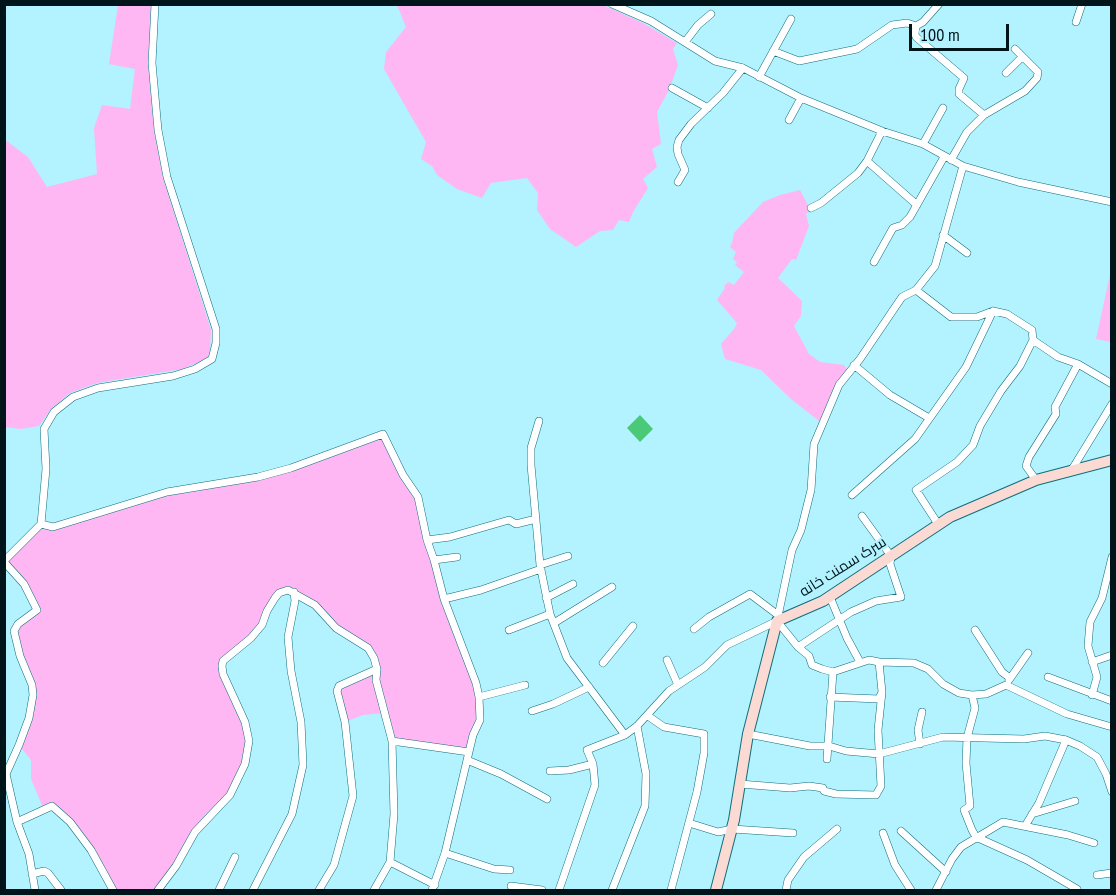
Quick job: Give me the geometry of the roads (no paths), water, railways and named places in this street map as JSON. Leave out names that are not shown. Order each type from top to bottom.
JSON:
[{"type":"street","points":[[35,891],[29,854],[5,780],[29,718],[33,695],[32,685],[20,656],[14,631],[18,624],[37,610],[24,584],[5,563],[5,560],[41,524],[46,469],[44,429],[54,412],[73,397],[98,388],[173,376],[195,369],[212,359],[214,352],[216,329],[167,177],[158,130],[152,63],[156,4]]},
{"type":"street","points":[[612,4],[651,21],[715,61],[742,68],[801,98],[882,131],[923,144],[963,166],[1018,182],[1112,202]]},
{"type":"street","points":[[773,51],[799,61],[857,49],[892,25],[907,23],[916,26],[923,22],[939,4]]},
{"type":"street","points":[[1076,22],[1082,4]]},
{"type":"street","points":[[685,42],[698,25],[711,15]]},
{"type":"street","points":[[759,77],[791,20]]},
{"type":"street","points":[[916,26],[915,35],[964,78],[958,89],[959,94],[984,115]]},
{"type":"street","points":[[874,262],[893,228],[902,225],[910,216],[947,158],[967,132],[984,115],[1025,91],[1038,78],[1038,72],[1015,49]]},
{"type":"street","points":[[1006,73],[1022,57]]},
{"type":"street","points":[[678,182],[685,170],[678,154],[679,140],[742,68]]},
{"type":"street","points":[[672,88],[708,108]]},
{"type":"street","points":[[789,120],[801,98]]},
{"type":"street","points":[[923,144],[943,108]]},
{"type":"street","points":[[811,208],[821,204],[858,173],[867,161],[882,131]]},
{"type":"street","points":[[867,161],[917,205]]},
{"type":"street","points":[[716,891],[732,829],[748,734],[778,618],[792,550],[801,530],[811,490],[814,444],[839,384],[860,359],[902,297],[916,290],[934,266],[963,166]]},
{"type":"street","points":[[943,235],[967,253]]},
{"type":"street","points":[[916,290],[951,317],[977,317],[993,311],[1007,314],[1032,330],[1033,340],[1020,366],[1000,391],[980,426],[972,446],[957,462],[916,490],[938,524]]},
{"type":"street","points":[[852,495],[915,439],[966,367],[993,311]]},
{"type":"street","points":[[1033,340],[1058,357],[1078,364],[1112,384]]},
{"type":"street","points":[[1036,480],[1026,466],[1029,457],[1056,414],[1055,407],[1078,364]]},
{"type":"street","points":[[854,365],[890,394],[929,418]]},
{"type":"street","points":[[1071,471],[1112,404]]},
{"type":"street","points":[[539,421],[531,448],[541,567],[550,614],[567,658],[626,735]]},
{"type":"street","points":[[41,524],[53,527],[167,492],[258,477],[309,463],[383,434],[403,475],[418,497],[427,540],[444,599],[476,683],[480,720],[473,735],[445,853],[433,888],[390,862]]},
{"type":"street","name":"سرک سمنت خانه","points":[[778,618],[830,597],[938,524],[982,502],[1036,480],[1112,460]]},
{"type":"street","points":[[798,647],[851,612],[876,601],[901,597],[890,564],[891,556],[862,516]]},
{"type":"street","points":[[427,540],[450,537],[509,520],[516,524],[536,519]]},
{"type":"street","points":[[444,599],[481,590],[568,556]]},
{"type":"street","points":[[434,560],[457,557]]},
{"type":"street","points":[[1092,695],[1097,677],[1088,646],[1090,622],[1102,598],[1112,557]]},
{"type":"street","points":[[546,598],[573,584]]},
{"type":"street","points":[[554,622],[612,587]]},
{"type":"street","points":[[158,891],[176,866],[195,832],[230,795],[245,764],[249,741],[245,722],[223,674],[223,662],[262,625],[267,611],[279,593],[288,590],[315,605],[336,628],[368,648],[377,669],[376,680],[392,741],[394,814],[390,862],[374,891]]},
{"type":"street","points":[[253,891],[292,814],[303,765],[301,722],[291,671],[288,637],[295,601],[294,592]]},
{"type":"street","points":[[694,629],[709,617],[750,594],[778,618],[798,647],[809,656],[812,665],[833,672],[869,660],[914,663],[928,669],[943,684],[959,693],[972,695],[986,694],[1008,682],[1028,653]]},
{"type":"street","points":[[830,597],[860,662]]},
{"type":"street","points":[[508,630],[550,614]]},
{"type":"street","points":[[559,891],[595,785],[593,764],[587,750],[626,735],[648,716],[669,691],[705,667],[727,645],[778,618]]},
{"type":"street","points":[[603,663],[633,626]]},
{"type":"street","points":[[975,630],[1008,682],[1067,714],[1112,727]]},
{"type":"street","points":[[1092,662],[1112,655]]},
{"type":"street","points":[[667,660],[678,685]]},
{"type":"street","points":[[740,784],[790,788],[809,786],[823,788],[824,791],[836,794],[876,795],[881,786],[879,754],[882,692],[879,662]]},
{"type":"street","points":[[319,891],[334,866],[353,796],[345,722],[337,691],[339,686],[377,669]]},
{"type":"street","points":[[827,759],[833,672]]},
{"type":"street","points":[[1048,677],[1112,701]]},
{"type":"street","points":[[478,697],[525,685]]},
{"type":"street","points":[[532,711],[589,687]]},
{"type":"street","points":[[830,697],[879,699],[882,692]]},
{"type":"street","points":[[972,695],[975,708],[967,738],[966,763],[970,806],[964,810],[976,837],[1027,860],[1077,889]]},
{"type":"street","points":[[920,744],[918,730],[922,712]]},
{"type":"street","points":[[648,716],[664,727],[704,734],[704,753],[697,792],[671,891]]},
{"type":"street","points":[[612,891],[645,806],[646,774],[638,726]]},
{"type":"street","points":[[748,734],[810,746],[829,746],[846,751],[879,754],[943,737],[1024,739],[1045,736],[1066,740],[1097,757],[1112,792]]},
{"type":"street","points":[[1025,826],[1066,740]]},
{"type":"street","points":[[392,741],[469,752]]},
{"type":"street","points":[[467,760],[501,774],[547,799]]},
{"type":"street","points":[[550,771],[569,770],[593,764]]},
{"type":"street","points":[[1032,814],[1075,801]]},
{"type":"street","points":[[17,822],[52,806],[70,822],[91,850],[113,891]]},
{"type":"street","points":[[936,891],[961,847],[1003,822],[1094,843]]},
{"type":"street","points":[[689,823],[718,832],[732,829],[793,833]]},
{"type":"street","points":[[786,891],[788,880],[804,857],[816,844],[837,829]]},
{"type":"street","points":[[901,831],[946,872]]},
{"type":"street","points":[[884,833],[895,865],[911,891]]},
{"type":"street","points":[[445,853],[494,868],[510,870]]},
{"type":"street","points":[[219,891],[235,857]]},
{"type":"street","points":[[32,874],[44,871],[48,873],[60,891]]},
{"type":"street","points":[[1097,875],[1112,873]]},
{"type":"street","points":[[511,886],[542,891]]}]
